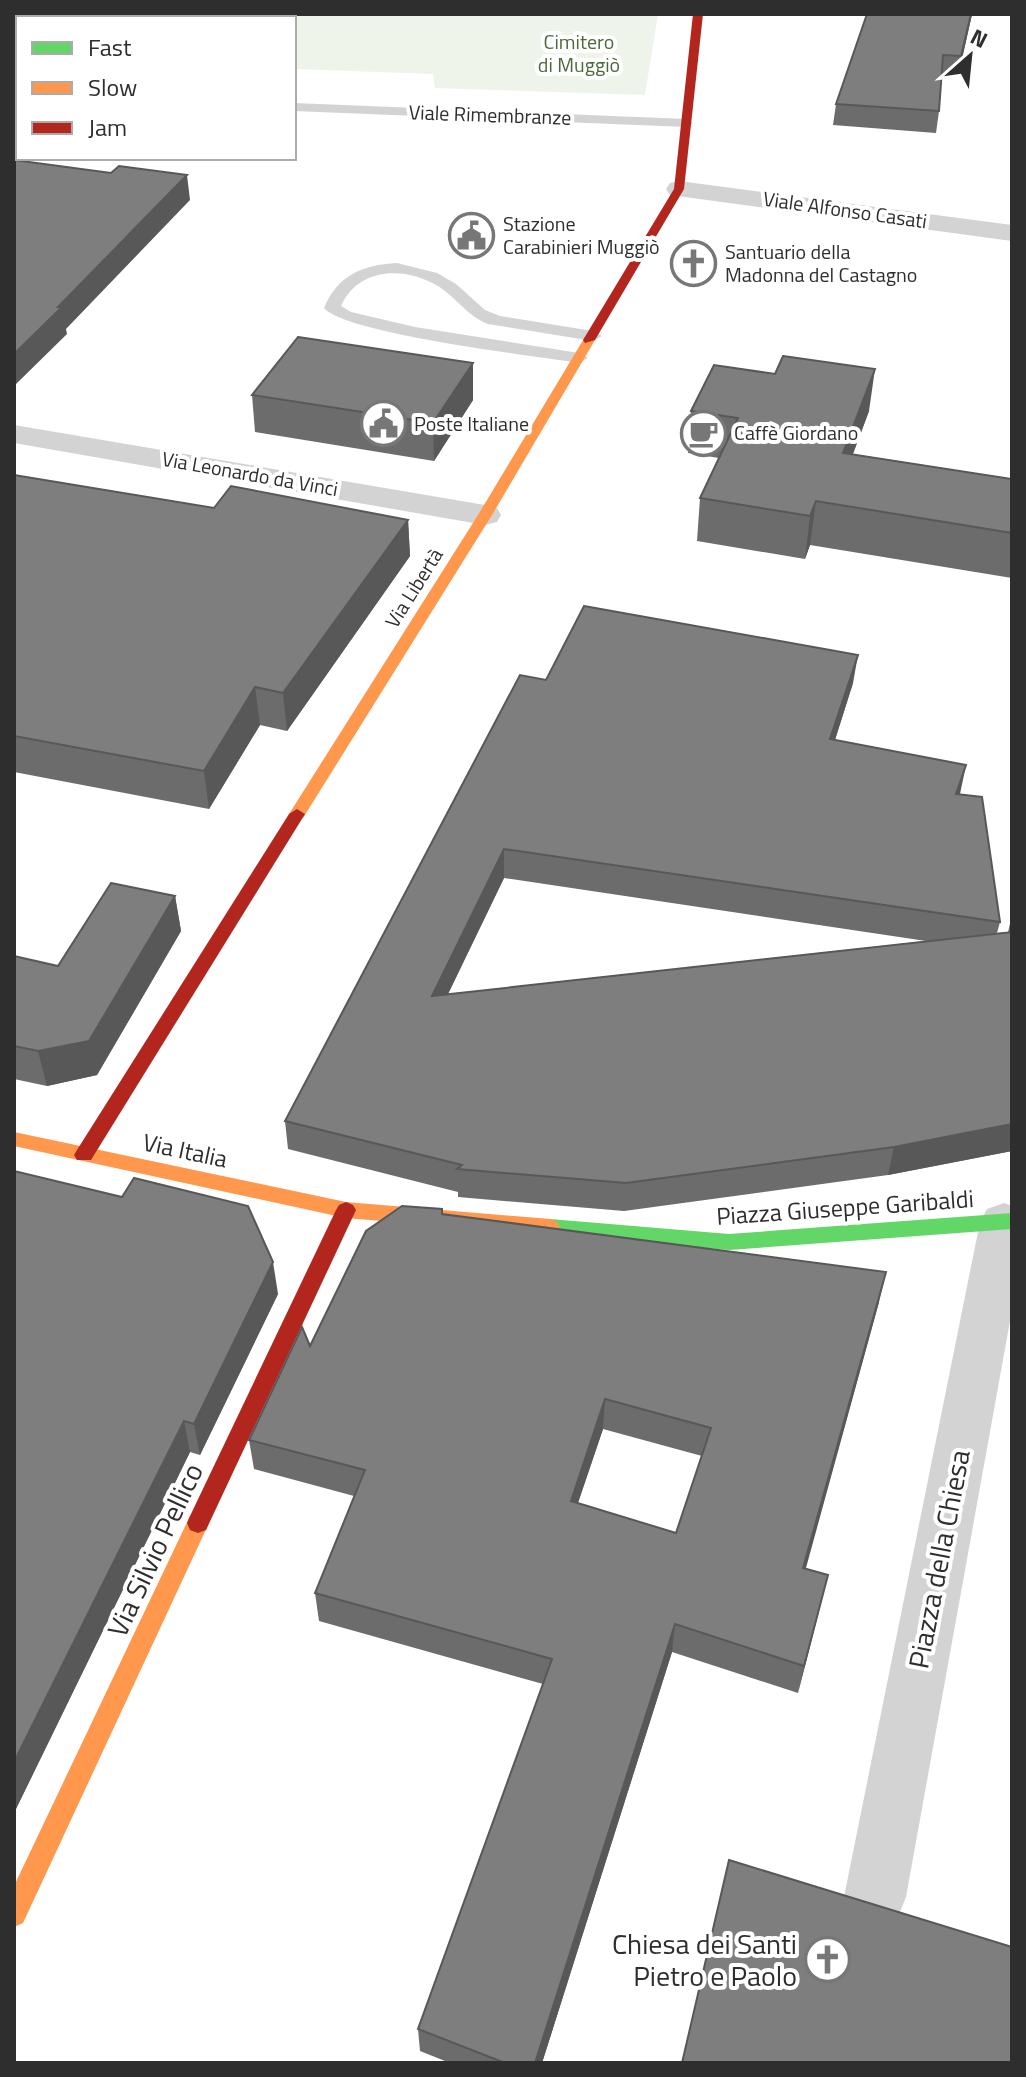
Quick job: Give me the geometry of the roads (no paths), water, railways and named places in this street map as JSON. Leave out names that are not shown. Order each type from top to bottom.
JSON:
[{"type":"street","name":"Via Libertà","points":[[84,1155],[485,515],[679,189],[698,14]]},
{"type":"street","name":"Viale Alfonso Casati","points":[[679,189],[1012,233]]},
{"type":"street","name":"Via Leonardo da Vinci","points":[[14,434],[485,515]]},
{"type":"street","name":"Via Italia","points":[[14,1139],[346,1210]]},
{"type":"street","name":"Piazza Giuseppe Garibaldi","points":[[346,1210],[729,1242],[1008,1221]]},
{"type":"street","name":"Via Silvio Pellico","points":[[14,1914],[346,1210]]},
{"type":"street","name":"Piazza della Chiesa","points":[[875,1897],[1008,1221]]},
{"type":"lane","name":"Viale Rimembranze","points":[[296,107],[686,123]]},
{"type":"lane","points":[[579,358],[415,332],[345,316],[332,308],[336,293],[353,276],[378,269],[409,270],[442,282],[481,315],[593,336]]},
{"type":"place","name":"Stazione Carabinieri Muggiò","points":[[472,236]]},
{"type":"place","name":"Santuario della Madonna del Castagno","points":[[694,264]]},
{"type":"place","name":"Poste Italiane","points":[[383,424]]},
{"type":"place","name":"Caffè Giordano","points":[[703,433]]},
{"type":"place","name":"Chiesa dei Santi Pietro e Paolo","points":[[828,1960]]},
{"type":"park label","name":"Cimitero di Muggiò","points":[[579,54]]}]
